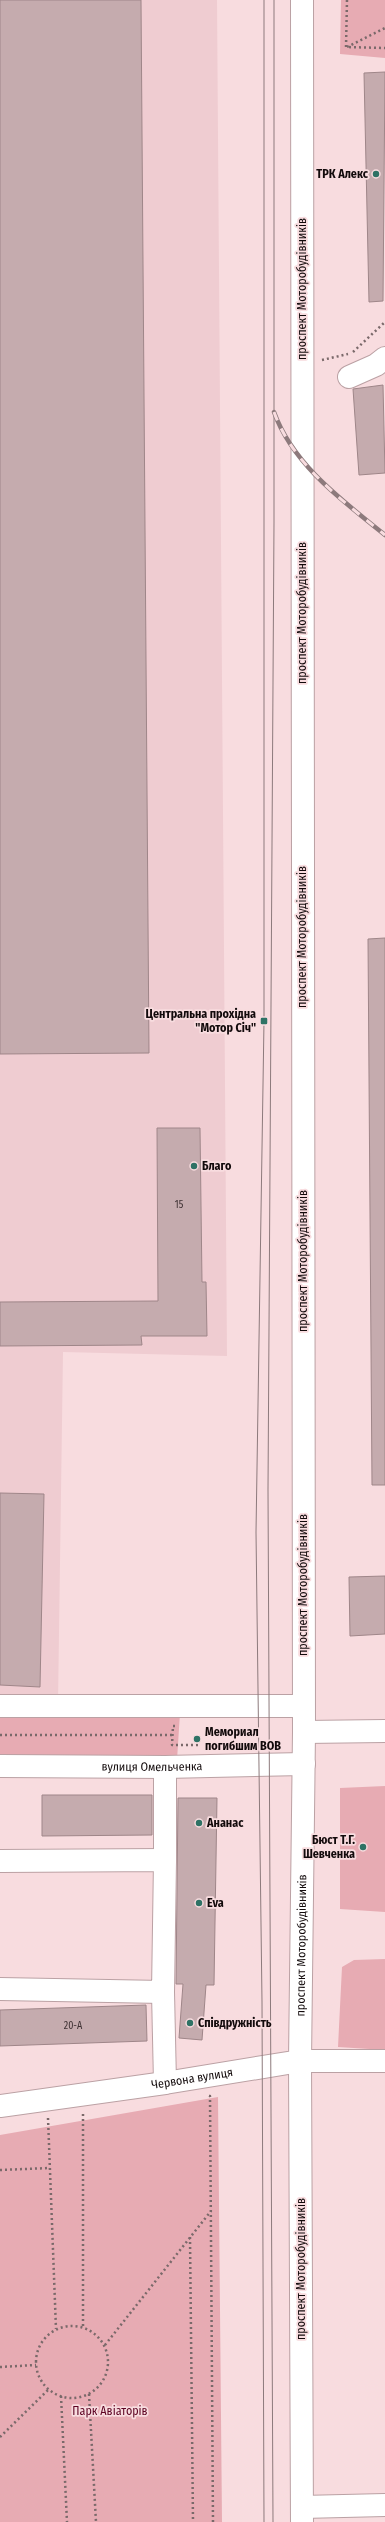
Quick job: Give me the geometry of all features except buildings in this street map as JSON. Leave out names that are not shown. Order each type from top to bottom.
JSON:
[{"type":"main road","name":"проспект Моторобудівників","points":[[302,0],[304,1732],[300,2061],[302,2515]]},
{"type":"main road","points":[[349,377],[376,365],[385,358]]},
{"type":"main road","points":[[0,1706],[303,1706]]},
{"type":"main road","points":[[304,1732],[385,1730]]},
{"type":"main road","name":"вулиця Омельченка","points":[[0,1766],[165,1767],[304,1764]]},
{"type":"main road","points":[[165,1767],[163,1992],[165,2083]]},
{"type":"main road","points":[[0,1861],[165,1860]]},
{"type":"main road","points":[[0,1989],[163,1992]]},
{"type":"main road","name":"Червона вулиця","points":[[0,2106],[165,2083],[300,2061],[385,2061]]},
{"type":"main road","points":[[302,2515],[385,2505]]},
{"type":"path","points":[[346,47],[347,0]]},
{"type":"path","points":[[346,47],[385,28]]},
{"type":"path","points":[[346,47],[385,48]]},
{"type":"path","points":[[317,361],[351,354],[385,322]]},
{"type":"path","points":[[0,1735],[172,1735],[172,1744],[203,1745]]},
{"type":"path","points":[[203,2097],[210,2096],[213,2522]]},
{"type":"path","points":[[76,2114],[90,2112]]},
{"type":"path","points":[[83,2113],[83,2327]]},
{"type":"path","points":[[42,2119],[55,2117]]},
{"type":"path","points":[[48,2118],[56,2329]]},
{"type":"path","points":[[0,2170],[50,2168]]},
{"type":"path","points":[[105,2345],[211,2210]]},
{"type":"path","points":[[190,2237],[193,2522]]},
{"type":"path","points":[[69,2326],[83,2327],[96,2334],[105,2345],[108,2359],[107,2373],[100,2385],[89,2394],[75,2398],[61,2396],[49,2389],[40,2378],[36,2365],[38,2351],[44,2338],[56,2329],[69,2326]]},
{"type":"path","points":[[0,2367],[36,2365]]},
{"type":"path","points":[[0,2438],[49,2389]]},
{"type":"path","points":[[89,2394],[96,2522]]},
{"type":"path","points":[[61,2396],[67,2522]]},
{"type":"shaded area","points":[[0,0],[217,0],[227,1356],[63,1352],[58,1703],[0,1703]]},
{"type":"green space","points":[[341,0],[385,0],[385,58],[340,54]]},
{"type":"green space","points":[[0,1713],[180,1713],[177,1760],[0,1759]]},
{"type":"green space","points":[[385,1786],[385,1912],[340,1909],[340,1788]]},
{"type":"green space","points":[[385,1959],[385,2050],[338,2047],[342,1967],[354,1960]]},
{"type":"green space","name":"Парк Авіаторів","points":[[218,2097],[222,2522],[0,2522],[0,2135]]},
{"type":"tram line","points":[[264,0],[264,1021],[256,1532],[262,2002],[264,2522]]},
{"type":"tram line","points":[[273,2522],[268,1489],[274,522],[274,0]]},
{"type":"railway","points":[[274,412],[293,449],[306,465],[336,495],[385,535]]},
{"type":"place","name":"ТРК Алекс","points":[[376,174]]},
{"type":"place","name":"Центральна прохідна \"Мотор Січ\"","points":[[264,1021]]},
{"type":"place","name":"Благо","points":[[194,1166]]},
{"type":"place","name":"Мемориал погибшим ВОВ","points":[[197,1739]]},
{"type":"place","name":"Ананас","points":[[199,1823]]},
{"type":"place","name":"Бюст Т.Г. Шевченка","points":[[363,1847]]},
{"type":"place","name":"Eva","points":[[199,1903]]},
{"type":"place","name":"Співдружність","points":[[190,2023]]}]
